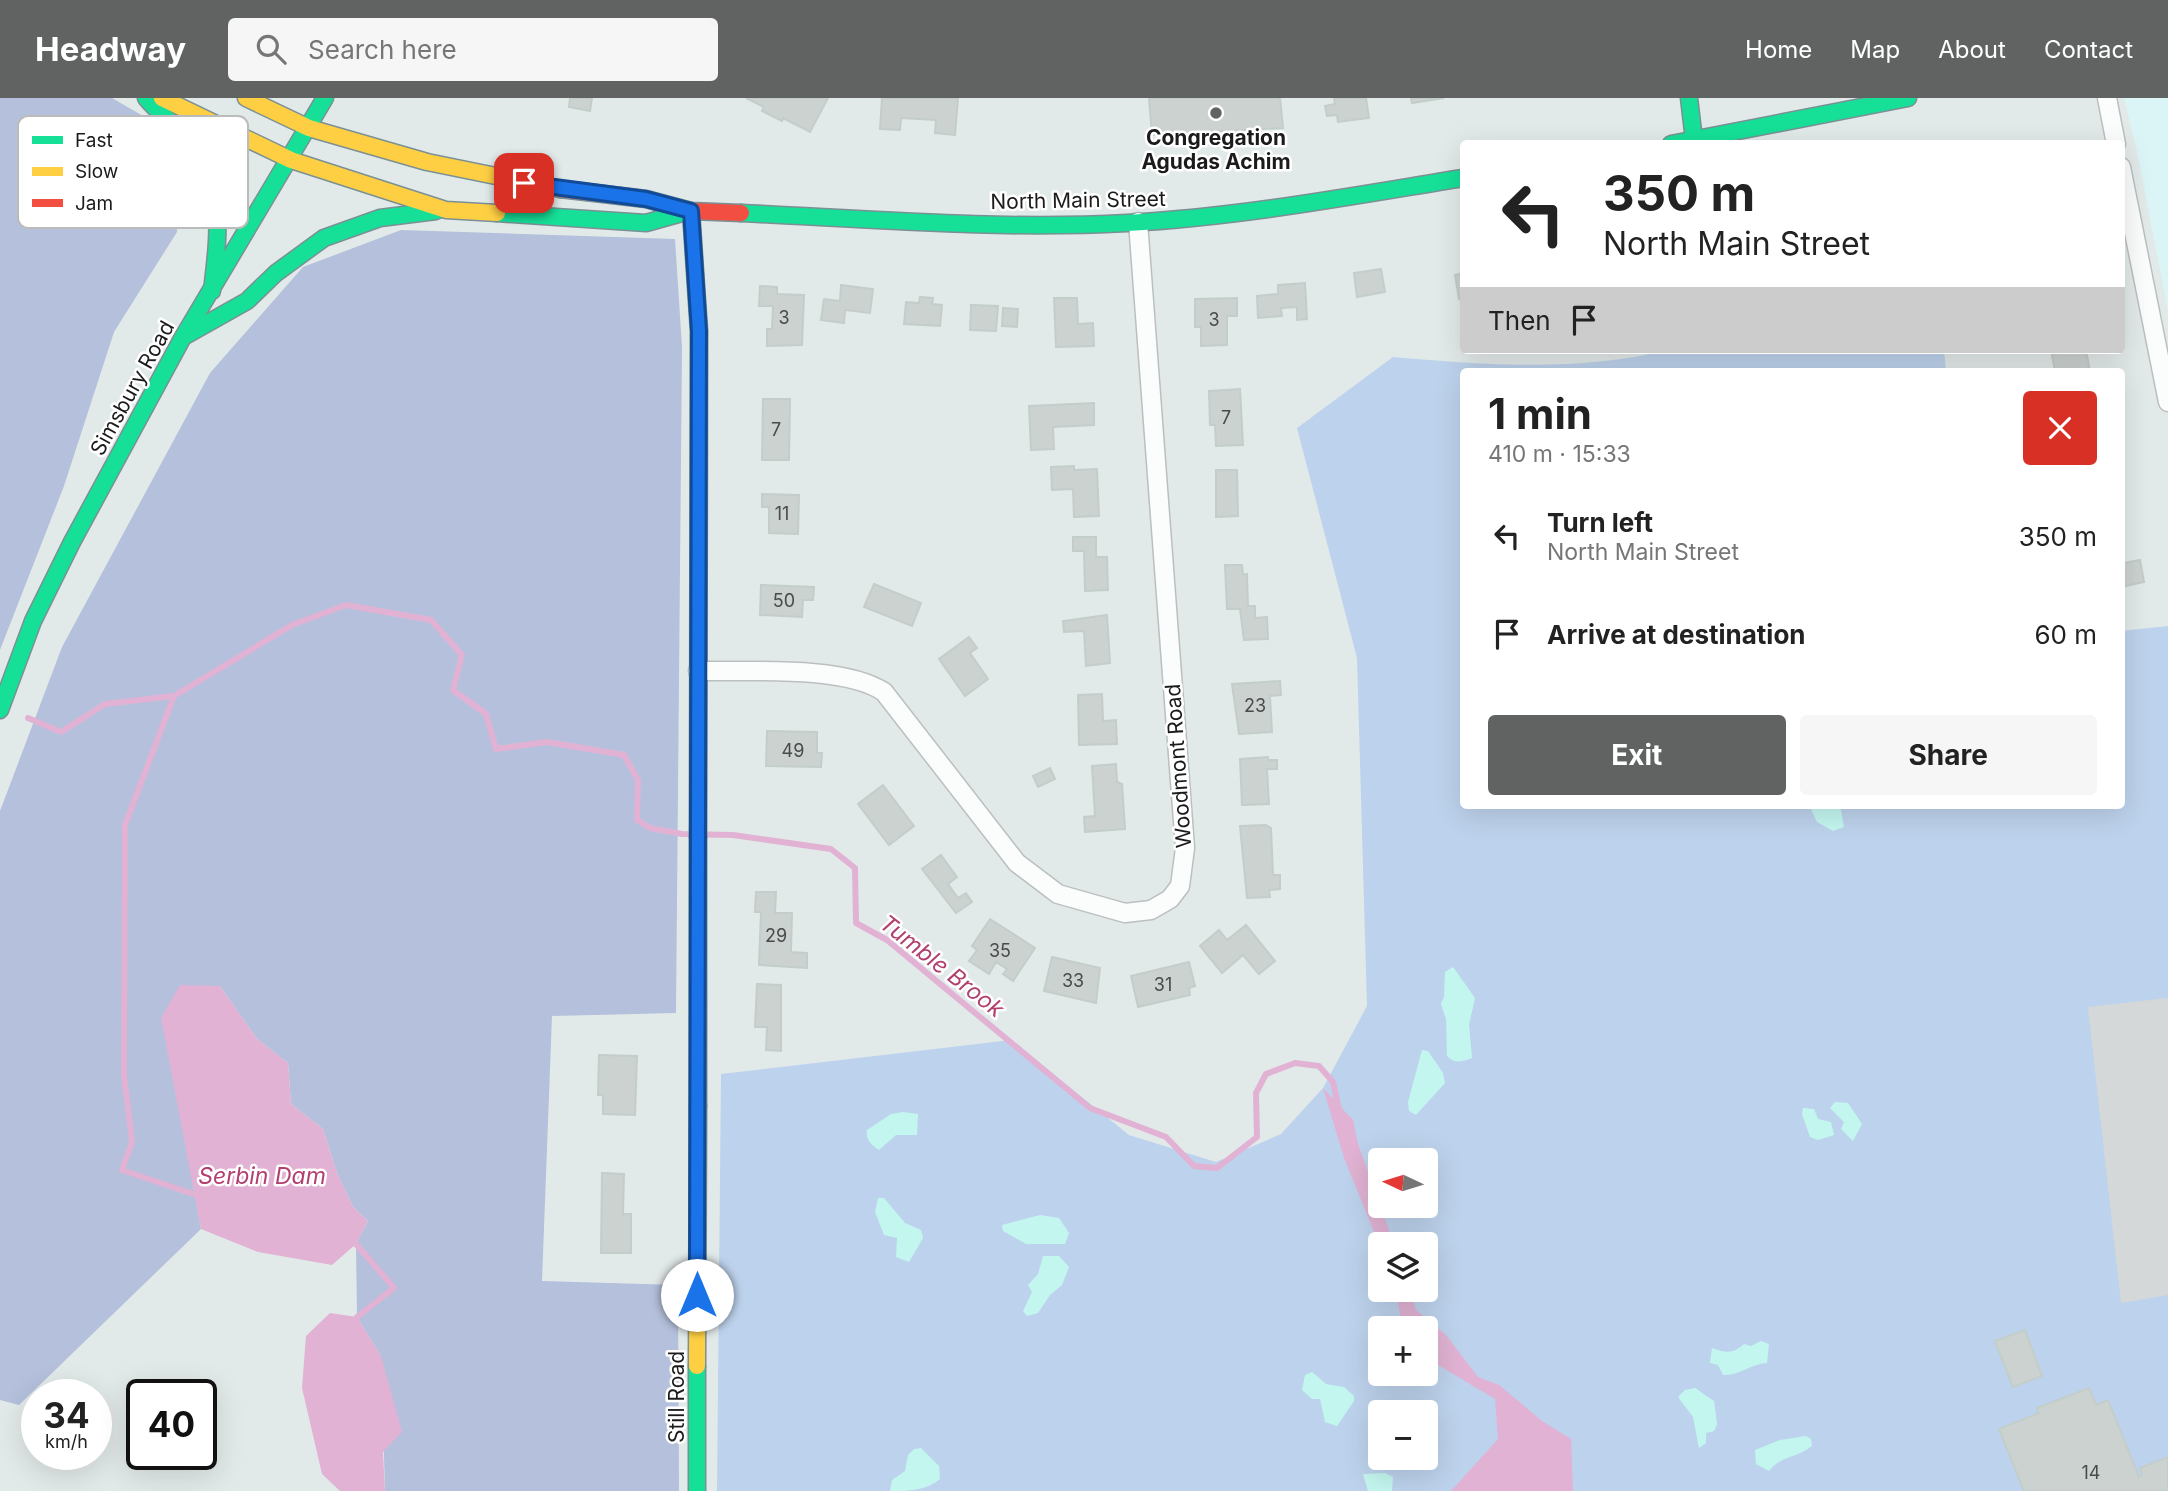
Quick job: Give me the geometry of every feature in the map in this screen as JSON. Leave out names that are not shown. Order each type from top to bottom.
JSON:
[{"type":"main road","points":[[146,98],[161,116]]},
{"type":"main road","name":"North Main Street","points":[[162,98],[199,116]]},
{"type":"main road","name":"North Main Street","points":[[246,98],[309,128],[440,165],[548,188],[646,199],[691,211],[1004,224],[1138,222],[1298,205],[1460,178]]},
{"type":"main road","name":"Simsbury Road","points":[[0,710],[33,621],[72,542],[183,337],[326,98]]},
{"type":"main road","points":[[1689,98],[1694,140],[1908,98]]},
{"type":"main road","name":"North Main Street","points":[[248,139],[291,160],[446,210],[646,223],[691,211]]},
{"type":"main road","points":[[183,337],[247,301],[276,272],[324,239],[380,218],[446,210]]},
{"type":"main road","name":"Still Road","points":[[691,211],[699,331],[697,1491]]},
{"type":"main road","points":[[212,291],[219,228]]},
{"type":"street","points":[[2107,98],[2115,140]]},
{"type":"street","points":[[2125,187],[2168,402]]},
{"type":"street","name":"Woodmont Road","points":[[698,671],[834,675],[871,683],[884,692],[1017,863],[1058,894],[1125,913],[1151,910],[1170,899],[1180,886],[1185,848],[1138,222]]},
{"type":"shaded area","points":[[0,98],[112,98],[143,116],[18,116],[18,228],[177,228],[177,232],[114,332],[64,486],[0,650]]},
{"type":"shaded area","points":[[2124,98],[2168,98],[2168,311],[2138,156]]},
{"type":"shaded area","points":[[401,230],[675,239],[682,347],[676,1013],[552,1016],[542,1281],[678,1285],[679,1491],[385,1491],[381,1356],[357,1317],[356,1244],[368,1221],[353,1207],[337,1173],[323,1129],[291,1104],[288,1063],[257,1039],[220,986],[187,1150],[201,1229],[46,1379],[21,1379],[19,1405],[0,1400],[0,811],[62,647],[210,373],[303,267]]},
{"type":"shaded area","points":[[1649,354],[1944,354],[1946,368],[1460,368],[1460,809],[2125,809],[2125,631],[2168,626],[2168,1491],[717,1491],[721,1074],[1011,1040],[1129,1135],[1216,1162],[1281,1134],[1323,1088],[1367,1006],[1357,658],[1297,428],[1393,357],[1497,364],[1600,362]]},
{"type":"shaded area","points":[[2168,998],[2168,1295],[2121,1303],[2088,1007]]},
{"type":"sand","points":[[1811,809],[1841,809],[1844,827],[1833,831],[1817,822]]},
{"type":"sand","points":[[1453,967],[1475,998],[1469,1025],[1472,1058],[1458,1062],[1447,1056],[1446,1019],[1441,1004],[1444,997],[1445,972]]},
{"type":"sand","points":[[1422,1050],[1428,1051],[1443,1073],[1445,1083],[1416,1115],[1409,1111],[1408,1102]]},
{"type":"sand","points":[[1835,1102],[1848,1103],[1862,1124],[1853,1141],[1841,1129],[1844,1122],[1830,1108]]},
{"type":"sand","points":[[1803,1108],[1814,1109],[1818,1119],[1831,1122],[1834,1135],[1818,1140],[1810,1137],[1802,1114]]},
{"type":"sand","points":[[891,1114],[918,1114],[917,1135],[896,1135],[879,1150],[871,1144],[867,1130]]},
{"type":"sand","points":[[878,1198],[884,1198],[905,1223],[921,1230],[923,1238],[909,1262],[896,1257],[897,1238],[884,1235],[875,1212]]},
{"type":"sand","points":[[1040,1215],[1059,1218],[1069,1233],[1065,1244],[1026,1244],[1003,1231],[1002,1225]]},
{"type":"sand","points":[[1043,1256],[1059,1256],[1069,1267],[1062,1285],[1050,1295],[1038,1313],[1027,1316],[1023,1311],[1032,1292],[1028,1285],[1038,1274]]},
{"type":"sand","points":[[1761,1341],[1769,1344],[1767,1363],[1723,1375],[1718,1365],[1710,1363],[1712,1348],[1729,1352],[1744,1344],[1751,1346]]},
{"type":"sand","points":[[1312,1372],[1326,1384],[1344,1387],[1354,1396],[1354,1401],[1337,1426],[1325,1422],[1320,1399],[1312,1399],[1302,1390],[1305,1375]]},
{"type":"sand","points":[[1695,1388],[1714,1401],[1717,1424],[1714,1431],[1706,1433],[1706,1443],[1699,1448],[1693,1417],[1678,1397],[1685,1390]]},
{"type":"sand","points":[[1806,1436],[1811,1439],[1812,1446],[1779,1462],[1769,1471],[1756,1464],[1755,1450],[1780,1440]]},
{"type":"sand","points":[[921,1448],[939,1466],[940,1479],[923,1488],[890,1491],[892,1480],[905,1471],[908,1455],[914,1449]]},
{"type":"sand","points":[[1385,1473],[1393,1477],[1392,1491],[1368,1491],[1363,1474]]},
{"type":"water","name":"Serbin Dam","points":[[180,985],[220,986],[257,1039],[288,1063],[291,1104],[323,1129],[337,1173],[353,1207],[368,1221],[356,1244],[332,1265],[258,1252],[201,1229],[161,1018]]},
{"type":"water","points":[[1323,1088],[1353,1120],[1368,1172],[1368,1217],[1344,1158]]},
{"type":"water","points":[[1368,1218],[1385,1218],[1390,1232],[1374,1232]]},
{"type":"water","points":[[1398,1302],[1413,1302],[1416,1310],[1423,1316],[1401,1316]]},
{"type":"water","points":[[330,1313],[357,1317],[381,1356],[402,1432],[383,1452],[385,1491],[340,1491],[322,1474],[302,1388],[306,1336]]},
{"type":"water","points":[[1438,1328],[1478,1377],[1499,1385],[1542,1421],[1571,1439],[1573,1491],[1451,1491],[1498,1439],[1495,1399],[1438,1365]]},
{"type":"building","points":[[570,98],[592,98],[590,111],[569,107]]},
{"type":"building","points":[[746,98],[828,98],[810,132],[762,111],[764,107]]},
{"type":"building","points":[[882,98],[958,98],[955,135],[935,133],[936,120],[901,118],[900,130],[880,129]]},
{"type":"building","name":"Congregation Agudas Achim","points":[[1149,98],[1280,98],[1283,128],[1152,135]]},
{"type":"building","points":[[1334,98],[1366,98],[1369,118],[1338,122],[1337,115],[1327,116],[1325,106],[1335,104]]},
{"type":"building","points":[[1411,98],[1444,98],[1412,103]]},
{"type":"building","points":[[1381,269],[1385,292],[1357,297],[1354,273]]},
{"type":"building","points":[[1460,274],[1459,299],[1455,275]]},
{"type":"building","points":[[1305,283],[1307,319],[1297,320],[1297,307],[1281,308],[1282,316],[1258,318],[1257,296],[1278,294],[1278,285]]},
{"type":"building","points":[[841,285],[873,289],[870,313],[845,310],[844,323],[821,320],[824,299],[840,301]]},
{"type":"building","points":[[760,286],[777,287],[777,294],[804,295],[802,345],[767,346],[767,329],[772,329],[773,306],[759,306]]},
{"type":"building","points":[[920,297],[933,298],[932,304],[942,305],[940,326],[904,324],[906,302],[919,303]]},
{"type":"building","points":[[1054,298],[1077,298],[1078,324],[1093,323],[1094,346],[1056,347]]},
{"type":"building","points":[[1237,298],[1237,316],[1227,316],[1227,345],[1201,346],[1201,327],[1195,327],[1195,299]]},
{"type":"building","points":[[971,305],[998,306],[996,331],[970,330]]},
{"type":"building","points":[[1003,308],[1018,309],[1017,327],[1002,326]]},
{"type":"building","points":[[2087,354],[2089,368],[2054,368],[2052,355]]},
{"type":"building","points":[[1240,389],[1243,445],[1216,446],[1215,425],[1210,425],[1209,391]]},
{"type":"building","points":[[763,399],[790,399],[789,460],[762,460]]},
{"type":"building","points":[[1094,403],[1094,425],[1053,427],[1054,449],[1031,450],[1029,406]]},
{"type":"building","points":[[1074,466],[1074,470],[1097,469],[1099,516],[1074,517],[1073,489],[1052,490],[1051,467]]},
{"type":"building","points":[[1216,470],[1237,470],[1238,516],[1216,517]]},
{"type":"building","points":[[762,494],[799,495],[798,534],[769,533],[769,507],[762,507]]},
{"type":"building","points":[[1073,537],[1096,537],[1096,557],[1107,557],[1108,590],[1085,591],[1084,551],[1073,551]]},
{"type":"building","points":[[2140,560],[2144,582],[2125,586],[2125,563]]},
{"type":"building","points":[[1225,565],[1242,565],[1243,575],[1247,574],[1248,606],[1255,606],[1255,618],[1267,617],[1268,639],[1244,640],[1240,609],[1227,609]]},
{"type":"building","points":[[874,584],[921,603],[912,626],[864,607]]},
{"type":"building","points":[[761,585],[814,587],[813,600],[803,600],[802,617],[760,615]]},
{"type":"building","points":[[1107,615],[1110,663],[1086,666],[1084,631],[1064,632],[1063,621]]},
{"type":"building","points":[[969,637],[977,648],[970,653],[988,679],[965,696],[939,659]]},
{"type":"building","points":[[1280,681],[1281,695],[1270,696],[1272,732],[1239,734],[1232,684]]},
{"type":"building","points":[[1102,694],[1103,721],[1116,720],[1117,744],[1079,745],[1078,695]]},
{"type":"building","points":[[767,731],[817,732],[817,753],[822,753],[821,767],[766,766]]},
{"type":"building","points":[[1268,757],[1268,760],[1277,760],[1277,769],[1267,769],[1269,804],[1242,805],[1240,759]]},
{"type":"building","points":[[1116,764],[1117,782],[1122,784],[1125,829],[1085,832],[1084,817],[1095,816],[1092,766]]},
{"type":"building","points":[[1050,768],[1055,779],[1038,787],[1033,776]]},
{"type":"building","points":[[883,785],[914,826],[889,845],[858,804]]},
{"type":"building","points":[[1266,825],[1271,828],[1273,875],[1280,875],[1280,889],[1269,890],[1270,897],[1247,898],[1240,826]]},
{"type":"building","points":[[941,855],[957,877],[948,884],[958,898],[966,893],[972,902],[956,913],[922,869]]},
{"type":"building","points":[[756,892],[776,892],[775,913],[792,913],[791,952],[807,953],[807,968],[759,965],[761,912],[755,912]]},
{"type":"building","points":[[990,919],[1035,948],[1013,981],[1003,974],[1007,969],[996,962],[989,974],[969,961],[977,950],[972,946]]},
{"type":"building","points":[[1246,925],[1275,961],[1259,974],[1243,955],[1222,973],[1200,946],[1219,930],[1227,940]]},
{"type":"building","points":[[1052,957],[1100,968],[1096,1003],[1044,991]]},
{"type":"building","points":[[1189,962],[1195,986],[1189,988],[1190,995],[1138,1007],[1131,976]]},
{"type":"building","points":[[757,984],[781,985],[781,1051],[766,1050],[767,1027],[755,1027]]},
{"type":"building","points":[[599,1055],[637,1056],[635,1115],[603,1114],[603,1095],[598,1095]]},
{"type":"building","points":[[602,1173],[624,1174],[623,1214],[631,1214],[631,1253],[601,1253]]},
{"type":"building","points":[[2025,1330],[2042,1376],[2013,1387],[1995,1341]]},
{"type":"building","points":[[2089,1388],[2096,1405],[2108,1400],[2139,1477],[2142,1475],[2140,1468],[2168,1457],[2168,1491],[2024,1491],[1999,1429],[2039,1413],[2037,1408]]},
{"type":"waterway","name":"Tumble Brook","points":[[28,718],[61,732],[105,704],[174,696],[292,625],[346,605],[431,620],[462,655],[453,690],[486,714],[496,749],[547,742],[624,755],[638,780],[637,820],[650,828],[682,834],[733,835],[831,849],[855,868],[856,923],[887,940],[1090,1108],[1166,1137],[1194,1166],[1217,1168],[1257,1137],[1256,1093],[1266,1074],[1295,1063],[1319,1066],[1333,1082],[1339,1110]]},
{"type":"waterway","points":[[174,696],[125,825],[124,1075],[132,1142],[122,1170],[199,1196]]},
{"type":"waterway","points":[[349,1242],[356,1244],[394,1288],[357,1317],[357,1324]]},
{"type":"traffic: fast","points":[[146,98],[164,116]]},
{"type":"traffic: fast","points":[[248,228],[325,98]]},
{"type":"traffic: fast","points":[[1689,98],[1694,140]]},
{"type":"traffic: fast","points":[[1692,140],[1908,98]]},
{"type":"traffic: fast","points":[[741,213],[982,224],[1127,223],[1254,211],[1460,179]]},
{"type":"traffic: fast","points":[[183,337],[247,301],[276,273],[324,238],[380,218],[436,211]]},
{"type":"traffic: fast","points":[[497,213],[646,223],[689,211]]},
{"type":"traffic: fast","points":[[691,211],[699,331],[698,837]]},
{"type":"traffic: fast","points":[[212,291],[217,228]]},
{"type":"traffic: fast","points":[[0,710],[33,621],[72,542],[183,337],[248,228]]},
{"type":"traffic: fast","points":[[697,1366],[697,1491]]},
{"type":"traffic: slow","points":[[162,98],[199,116]]},
{"type":"traffic: slow","points":[[246,98],[309,128],[427,162],[560,189]]},
{"type":"traffic: slow","points":[[248,139],[291,160],[446,210],[497,213]]},
{"type":"traffic: slow","points":[[697,1366],[698,1106]]},
{"type":"traffic: jam","points":[[560,189],[646,199],[691,211],[741,213]]},
{"type":"traffic: jam","points":[[698,837],[698,1106]]},
{"type":"place","name":"Congregation Agudas Achim","points":[[1216,113]]},
{"type":"route","points":[[524,183],[646,199],[691,211],[696,252],[699,331],[697,1295]]}]
